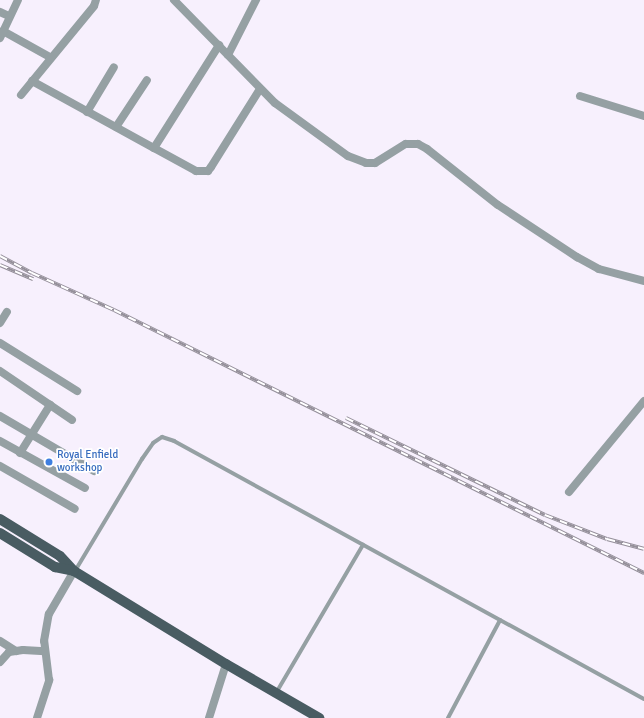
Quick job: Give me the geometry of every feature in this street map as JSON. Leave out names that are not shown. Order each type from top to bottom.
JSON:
[{"type":"main road","points":[[0,519],[60,556],[74,571],[226,664],[319,718]]},
{"type":"main road","points":[[0,533],[55,567],[74,571]]},
{"type":"street","points":[[18,0],[1,34],[50,57]]},
{"type":"street","points":[[21,95],[50,57],[94,6],[96,0]]},
{"type":"street","points":[[174,0],[219,44],[260,89],[290,114],[348,156],[360,162],[375,163],[406,144],[418,144],[427,149],[498,205],[577,257],[600,269],[644,281]]},
{"type":"street","points":[[228,55],[256,0]]},
{"type":"street","points":[[0,12],[9,16]]},
{"type":"street","points":[[154,148],[219,44]]},
{"type":"street","points":[[87,112],[114,67]]},
{"type":"street","points":[[116,127],[147,80]]},
{"type":"street","points":[[32,81],[196,171],[208,170],[260,89]]},
{"type":"street","points":[[580,96],[644,116]]},
{"type":"street","points":[[0,323],[7,312]]},
{"type":"street","points":[[0,343],[77,391]]},
{"type":"street","points":[[0,371],[72,420]]},
{"type":"street","points":[[568,492],[644,401]]},
{"type":"street","points":[[20,453],[50,405]]},
{"type":"street","points":[[0,416],[94,471]]},
{"type":"street","points":[[0,441],[85,488]]},
{"type":"street","points":[[0,466],[75,508]]},
{"type":"street","points":[[41,717],[49,680],[44,631],[49,614],[74,571]]},
{"type":"street","points":[[0,641],[16,651]]},
{"type":"street","points":[[0,662],[9,652],[45,651]]},
{"type":"street","points":[[210,718],[226,664]]},
{"type":"lane","points":[[74,571],[142,459],[153,443],[162,437],[174,442],[644,699]]},
{"type":"lane","points":[[276,693],[362,545]]},
{"type":"lane","points":[[448,718],[500,620]]},
{"type":"railway","points":[[0,256],[32,273],[114,310],[644,573]]},
{"type":"railway","points":[[0,265],[33,279]]},
{"type":"railway","points":[[346,418],[545,515],[607,539],[644,549]]},
{"type":"place","name":"Royal Enfield workshop","points":[[49,462]]}]
